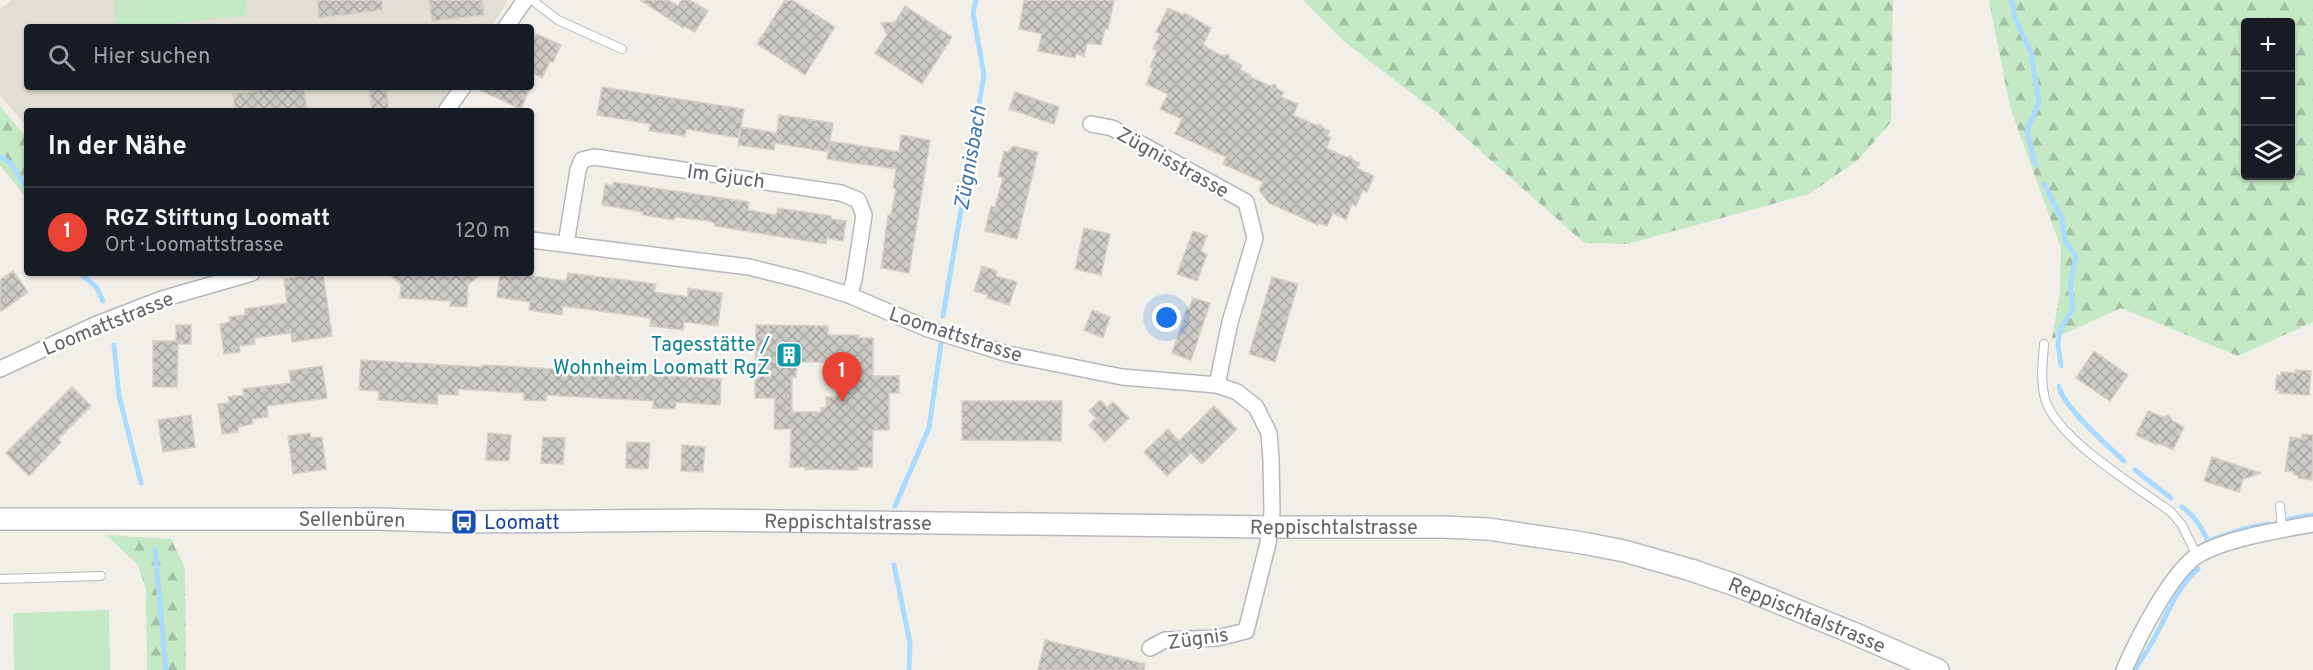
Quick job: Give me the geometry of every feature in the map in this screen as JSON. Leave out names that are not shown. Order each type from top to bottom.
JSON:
[{"type":"main road","name":"Sellenbüren","points":[[0,519],[378,519],[464,522],[704,520]]},
{"type":"main road","name":"Reppischtalstrasse","points":[[704,520],[1443,527],[1534,534],[1603,547],[1691,570],[1735,585],[1938,670]]},
{"type":"street","points":[[508,24],[525,0]]},
{"type":"street","points":[[448,108],[461,90]]},
{"type":"street","name":"Zügnisstrasse","points":[[1091,124],[1112,128],[1246,202],[1255,238],[1230,322],[1217,385]]},
{"type":"street","name":"Im Gjuch","points":[[566,244],[578,170],[582,160],[594,157],[841,193],[858,200],[864,215],[854,280],[849,295]]},
{"type":"street","name":"Loomattstrasse","points":[[534,240],[748,267],[849,295],[928,328],[1008,354],[1122,377],[1217,385],[1237,392],[1257,407],[1269,432],[1272,480],[1270,527],[1262,570],[1246,631]]},
{"type":"street","name":"Loomattstrasse","points":[[0,369],[98,324],[162,299],[242,276]]},
{"type":"street","points":[[2124,670],[2159,603],[2184,568],[2197,556],[2221,546],[2313,524]]},
{"type":"street","name":"Zügnis","points":[[1150,648],[1165,640],[1217,638],[1246,631]]},
{"type":"lane","points":[[532,0],[558,20],[622,49]]},
{"type":"lane","points":[[2044,344],[2042,379],[2046,401],[2057,422],[2076,442],[2171,512],[2182,525],[2197,556]]},
{"type":"lane","points":[[2280,506],[2282,530]]},
{"type":"lane","points":[[0,579],[101,576]]},
{"type":"shaded area","points":[[12,0],[507,0],[493,24],[24,24],[24,90],[450,90],[440,108],[24,108],[24,123],[0,95],[0,9]]},
{"type":"green space","points":[[113,0],[245,0],[247,15],[172,24],[116,24]]},
{"type":"green space","points":[[1303,0],[1893,0],[1891,122],[1859,159],[1809,194],[1627,244],[1584,243],[1439,114],[1342,40]]},
{"type":"green space","points":[[1989,0],[2313,0],[2313,322],[2238,356],[2121,308],[2052,339],[2060,292],[2061,248],[2010,107]]},
{"type":"green space","points":[[0,106],[24,134],[24,195],[0,165]]},
{"type":"green space","points":[[106,535],[171,539],[185,568],[186,670],[147,670],[146,589],[138,565]]},
{"type":"green space","points":[[109,610],[110,670],[14,670],[13,613]]},
{"type":"building","points":[[317,0],[382,0],[382,10],[319,18]]},
{"type":"building","points":[[429,0],[482,0],[484,15],[432,21]]},
{"type":"building","points":[[640,0],[668,0],[678,6],[682,0],[690,0],[708,11],[695,32],[684,26],[683,28]]},
{"type":"building","points":[[785,0],[792,0],[835,27],[805,75],[757,44]]},
{"type":"building","points":[[1024,0],[1114,0],[1108,29],[1105,28],[1101,45],[1087,43],[1084,56],[1076,54],[1075,58],[1038,51],[1042,34],[1019,29]]},
{"type":"building","points":[[905,6],[952,37],[922,84],[875,53],[887,35],[881,23],[895,22]]},
{"type":"building","points":[[1168,8],[1183,15],[1185,13],[1211,28],[1203,45],[1222,56],[1228,54],[1230,59],[1242,65],[1240,70],[1251,75],[1250,77],[1270,86],[1275,84],[1277,89],[1284,92],[1281,97],[1298,104],[1293,115],[1316,125],[1321,124],[1323,128],[1330,131],[1327,136],[1331,138],[1326,148],[1346,157],[1351,156],[1353,160],[1360,163],[1357,168],[1374,176],[1367,192],[1363,190],[1356,206],[1352,204],[1346,220],[1333,213],[1327,226],[1319,223],[1318,225],[1269,203],[1259,190],[1263,182],[1223,164],[1226,157],[1175,134],[1182,119],[1160,109],[1168,94],[1146,84],[1157,51],[1153,49],[1160,34],[1156,32]]},
{"type":"building","points":[[536,34],[561,45],[542,78],[534,74]]},
{"type":"building","points":[[602,87],[744,109],[739,138],[686,129],[685,136],[649,131],[651,124],[597,115]]},
{"type":"building","points":[[304,90],[307,108],[235,108],[233,94]]},
{"type":"building","points":[[369,90],[386,90],[389,108],[372,108]]},
{"type":"building","points":[[480,90],[529,90],[521,108]]},
{"type":"building","points":[[1015,92],[1059,107],[1054,124],[1009,109]]},
{"type":"building","points":[[779,115],[833,123],[828,152],[775,143],[774,150],[738,145],[741,127],[777,133]]},
{"type":"building","points":[[901,135],[930,140],[909,273],[881,268],[888,215],[891,215],[896,189],[893,188],[896,169],[827,159],[830,141],[899,152]]},
{"type":"building","points":[[1013,146],[1038,152],[1017,239],[985,231],[991,206],[995,207],[1003,178],[998,176],[1004,151],[1008,152]]},
{"type":"building","points":[[613,182],[749,202],[748,210],[776,215],[778,208],[831,216],[831,219],[846,221],[843,241],[827,238],[826,244],[715,226],[715,223],[708,221],[675,217],[674,220],[642,215],[643,212],[602,205],[605,184],[613,186]]},
{"type":"building","points":[[1084,228],[1110,234],[1101,275],[1075,269]]},
{"type":"building","points":[[1193,231],[1207,236],[1201,251],[1207,254],[1197,281],[1177,274]]},
{"type":"building","points":[[982,266],[997,271],[996,276],[1017,282],[1009,305],[974,291]]},
{"type":"building","points":[[13,271],[28,292],[0,312],[0,280]]},
{"type":"building","points":[[568,273],[656,284],[654,292],[688,297],[688,288],[722,293],[718,326],[684,322],[683,330],[650,326],[651,318],[563,306],[562,315],[529,310],[530,302],[497,297],[500,276],[533,276],[566,281]]},
{"type":"building","points":[[323,276],[332,336],[292,342],[291,333],[254,338],[255,344],[239,346],[240,352],[224,354],[220,324],[230,322],[229,317],[245,315],[245,309],[287,303],[284,279]]},
{"type":"building","points":[[391,276],[478,276],[468,285],[467,307],[450,306],[451,301],[400,298],[401,285]]},
{"type":"building","points":[[1272,277],[1298,284],[1275,362],[1249,354]]},
{"type":"building","points":[[1193,298],[1210,303],[1191,360],[1172,353],[1187,308],[1189,309]]},
{"type":"building","points":[[1092,310],[1110,317],[1103,338],[1084,330]]},
{"type":"building","points":[[176,325],[191,325],[191,344],[178,344],[177,387],[153,387],[153,341],[176,341]]},
{"type":"building","points":[[756,325],[828,326],[828,335],[859,335],[859,338],[873,338],[873,376],[899,376],[899,393],[889,393],[889,430],[873,430],[872,467],[858,467],[858,470],[790,467],[791,429],[774,429],[775,398],[755,398]],"holes":[[[797,362],[842,362],[842,392],[837,392],[837,397],[826,397],[826,408],[821,408],[821,412],[792,412],[792,377],[796,377]]]},
{"type":"building","points":[[2094,351],[2128,375],[2110,401],[2076,378]]},
{"type":"building","points":[[361,360],[721,379],[720,405],[676,402],[675,409],[653,408],[654,401],[546,395],[546,401],[524,400],[524,393],[458,389],[458,395],[438,394],[437,404],[378,400],[379,391],[359,390]]},
{"type":"building","points":[[322,366],[327,398],[267,406],[268,417],[252,419],[253,424],[238,427],[238,432],[222,434],[218,404],[229,403],[228,397],[244,395],[243,389],[291,383],[289,371]]},
{"type":"building","points":[[2295,370],[2311,371],[2309,395],[2279,393],[2280,390],[2275,390],[2277,375],[2281,376],[2281,372],[2295,373]]},
{"type":"building","points":[[72,387],[91,406],[58,439],[61,442],[29,476],[6,453]]},
{"type":"building","points":[[1100,400],[1107,407],[1113,402],[1129,418],[1105,442],[1089,425],[1096,418],[1089,411]]},
{"type":"building","points":[[962,401],[1062,401],[1061,441],[962,440]]},
{"type":"building","points":[[1214,406],[1237,429],[1202,464],[1191,453],[1167,476],[1144,452],[1168,429],[1179,441]]},
{"type":"building","points":[[2148,411],[2163,417],[2168,415],[2184,427],[2173,450],[2136,435]]},
{"type":"building","points":[[191,415],[195,447],[163,452],[158,420]]},
{"type":"building","points":[[310,433],[311,438],[322,437],[326,469],[293,474],[288,436]]},
{"type":"building","points":[[488,433],[511,435],[509,461],[486,460]]},
{"type":"building","points":[[2302,434],[2313,435],[2312,480],[2298,478],[2294,472],[2285,471],[2290,437],[2302,439]]},
{"type":"building","points":[[543,437],[565,438],[563,464],[541,463]]},
{"type":"building","points":[[627,442],[650,443],[648,469],[626,468]]},
{"type":"building","points":[[682,445],[705,447],[703,472],[681,471]]},
{"type":"building","points":[[2212,457],[2261,473],[2243,479],[2239,492],[2204,481]]},
{"type":"building","points":[[1045,640],[1145,664],[1144,670],[1038,670]]},
{"type":"waterway","name":"Zügnisbach","points":[[943,316],[984,75],[973,13],[976,0]]},
{"type":"waterway","points":[[2012,0],[2015,18],[2031,53],[2039,102],[2027,131],[2035,164]]},
{"type":"waterway","points":[[0,156],[11,164],[24,184]]},
{"type":"waterway","points":[[2044,184],[2062,219],[2065,241],[2076,256],[2070,287],[2073,309],[2060,330],[2058,345],[2061,366]]},
{"type":"waterway","points":[[83,276],[97,288],[103,301]]},
{"type":"waterway","name":"Zügnisbach","points":[[895,506],[929,428],[941,344]]},
{"type":"waterway","points":[[114,345],[119,396],[141,483]]},
{"type":"waterway","points":[[2059,386],[2068,404],[2077,415],[2124,461]]},
{"type":"waterway","points":[[2135,470],[2171,498]]},
{"type":"waterway","points":[[2182,507],[2191,514],[2208,541]]},
{"type":"waterway","points":[[2289,519],[2313,515]]},
{"type":"waterway","points":[[2208,541],[2243,529],[2268,524]]},
{"type":"waterway","points":[[155,549],[166,670]]},
{"type":"waterway","name":"Zügnisbach","points":[[894,565],[910,643],[909,670]]},
{"type":"waterway","points":[[2135,670],[2179,592],[2198,569]]},
{"type":"place","name":"Tagesstätte / Wohnheim Loomatt RgZ","points":[[789,355]]},
{"type":"place","name":"RGZ Stiftung Loomatt","points":[[842,402]]},
{"type":"place","name":"Loomatt","points":[[464,522]]}]
